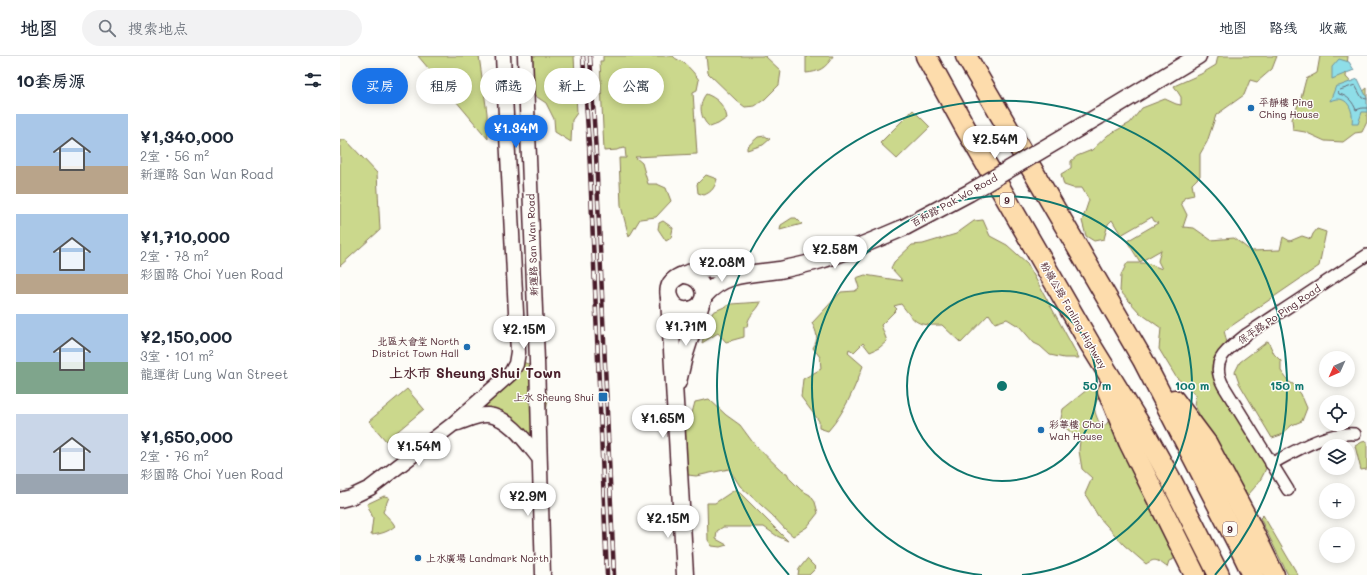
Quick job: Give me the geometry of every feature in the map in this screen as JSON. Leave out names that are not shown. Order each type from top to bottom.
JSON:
[{"type":"highway","name":"粉嶺公路 Fanling Highway","points":[[926,56],[966,129],[1090,344],[1145,433],[1167,472],[1218,575]]},
{"type":"highway","name":"9","points":[[966,56],[1143,360],[1238,544],[1252,575]]},
{"type":"highway","points":[[1090,344],[1129,442],[1195,575]]},
{"type":"highway","points":[[1143,360],[1207,444],[1245,515],[1274,575]]},
{"type":"main road","name":"百和路 Pak Wo Road","points":[[703,298],[713,286],[725,279],[757,272],[799,266],[823,259],[905,227],[969,193],[1198,56]]},
{"type":"main road","name":"百和路 Pak Wo Road","points":[[685,275],[701,270],[720,269],[757,272]]},
{"type":"main road","points":[[675,399],[684,357],[703,298],[703,287],[698,279],[685,275],[676,278],[669,289],[669,298],[685,575]]},
{"type":"main road","points":[[669,298],[678,309],[687,310],[696,308],[703,298]]},
{"type":"street","name":"新運路 San Wan Road","points":[[340,500],[351,497],[370,488],[452,425],[511,373],[516,364],[518,352],[503,56]]},
{"type":"street","name":"新運路 San Wan Road","points":[[525,56],[537,361],[543,575]]},
{"type":"street","name":"保平路 Po Ping Road","points":[[1288,490],[1219,377],[1218,366],[1220,359],[1230,348],[1247,334],[1367,255]]},
{"type":"street","points":[[452,425],[481,416],[488,415],[496,417],[514,428],[539,458]]},
{"type":"street","points":[[1272,464],[1321,439],[1336,435],[1355,434]]},
{"type":"green space","points":[[418,56],[479,56],[481,68],[480,104],[486,104],[488,139],[458,104],[472,104],[472,68],[428,68]]},
{"type":"green space","points":[[532,56],[574,56],[575,68],[544,68],[544,102],[536,96],[536,68],[531,68]]},
{"type":"green space","points":[[603,56],[673,56],[683,62],[699,80],[697,90],[693,92],[697,154],[635,157],[642,163],[648,184],[657,184],[666,188],[671,201],[656,217],[640,219],[629,237],[621,206],[619,158],[626,158],[625,148],[604,151],[600,61],[603,61]]},
{"type":"green space","points":[[706,56],[765,56],[781,71],[779,85],[765,99],[755,106],[745,107],[708,73]]},
{"type":"green space","points":[[806,56],[833,56],[828,64],[822,69],[815,72],[806,73]]},
{"type":"green space","points":[[1218,56],[1277,56],[1272,69],[1257,82],[1250,80],[1244,95],[1216,115],[1207,142],[1200,154],[1200,176],[1192,184],[1194,195],[1185,197],[1181,203],[1187,215],[1183,227],[1194,228],[1211,240],[1234,238],[1251,251],[1280,250],[1283,237],[1290,241],[1302,236],[1311,239],[1317,229],[1326,232],[1319,266],[1224,331],[1227,342],[1226,346],[1214,360],[1213,367],[1267,464],[1262,477],[1248,495],[1239,483],[1209,433],[1194,404],[1196,395],[1176,377],[1159,349],[1161,328],[1140,313],[1120,291],[1121,275],[1127,263],[1147,263],[1162,269],[1158,261],[1161,250],[1140,262],[1127,241],[1158,223],[1154,221],[1152,217],[1121,235],[1112,220],[1108,224],[1104,239],[1094,241],[1086,236],[1082,221],[1089,200],[1082,188],[1073,188],[1064,185],[1061,174],[1071,168],[1071,161],[1077,156],[1092,150],[1108,135],[1130,123],[1142,108],[1165,99],[1181,105],[1181,97],[1174,86],[1201,74],[1216,65]]},
{"type":"green space","points":[[1320,56],[1348,56],[1346,77],[1361,93],[1367,88],[1367,122],[1362,132],[1355,133],[1343,142],[1325,141],[1305,132],[1293,130],[1292,119],[1301,98],[1306,79],[1317,73]]},
{"type":"green space","points":[[706,94],[720,103],[727,118],[710,127],[704,120],[701,111],[703,98]]},
{"type":"green space","points":[[546,104],[577,104],[577,113],[572,120],[571,142],[555,132],[554,119]]},
{"type":"green space","points":[[913,110],[930,127],[897,159],[880,143]]},
{"type":"green space","points":[[765,136],[770,139],[763,145],[747,150],[747,147],[758,137]]},
{"type":"green space","points":[[340,140],[346,140],[377,173],[380,230],[340,266]]},
{"type":"green space","points":[[706,175],[717,179],[713,189],[704,195],[698,193],[697,184]]},
{"type":"green space","points":[[792,218],[796,218],[802,224],[780,230],[781,225]]},
{"type":"green space","points":[[983,220],[990,236],[1007,245],[1027,263],[1079,358],[1064,358],[1050,355],[1034,343],[1020,327],[1007,319],[995,323],[989,314],[961,343],[942,325],[927,325],[917,322],[901,304],[894,306],[897,309],[881,325],[887,341],[879,348],[870,352],[863,343],[854,352],[849,349],[848,353],[863,366],[848,400],[834,424],[828,431],[819,428],[819,421],[801,397],[803,379],[821,369],[820,357],[813,348],[817,336],[812,323],[841,292],[855,291],[859,288],[856,278],[865,275],[903,281],[891,268],[894,262],[912,245],[923,244],[956,234],[974,221]]},
{"type":"green space","points":[[663,221],[673,228],[671,238],[666,241],[658,229],[659,223]]},
{"type":"green space","points":[[761,302],[749,319],[747,327],[744,327],[744,337],[726,342],[718,333],[702,343],[707,323],[713,312],[731,304]]},
{"type":"green space","points":[[679,319],[688,321],[678,358]]},
{"type":"green space","points":[[1268,341],[1274,354],[1281,361],[1281,371],[1301,394],[1307,408],[1302,421],[1292,425],[1281,435],[1272,438],[1239,383],[1235,372],[1240,362]]},
{"type":"green space","points":[[523,362],[542,375],[548,399],[544,426],[533,433],[513,432],[495,422],[484,407],[485,403]]},
{"type":"green space","points":[[1093,385],[1099,397],[1095,404],[1095,408],[1100,425],[1105,426],[1110,419],[1176,558],[1169,561],[1167,567],[1155,560],[1146,564],[1124,545],[1098,516],[1085,494],[1092,478],[1082,469],[1079,451],[1080,440],[1060,423],[1063,409]]},
{"type":"green space","points":[[407,389],[424,409],[386,441],[369,421]]},
{"type":"green space","points":[[709,399],[726,415],[740,425],[754,444],[783,472],[787,473],[790,479],[801,490],[810,495],[815,502],[818,513],[807,527],[793,536],[740,486],[729,469],[696,476],[688,475],[685,468],[683,431],[688,428],[695,402]]},
{"type":"green space","points":[[1367,441],[1367,469],[1361,470],[1355,446]]},
{"type":"green space","points":[[736,489],[788,541],[777,536],[764,527],[723,527],[717,531],[716,539],[727,545],[720,547],[712,546],[708,540],[707,503],[715,503]]},
{"type":"green space","points":[[384,496],[389,497],[383,512],[395,526],[390,530],[371,535],[373,518],[367,504]]},
{"type":"green space","points":[[1263,515],[1298,575],[1288,575],[1260,518]]},
{"type":"green space","points":[[807,559],[816,568],[809,575],[798,575],[799,569]]},
{"type":"water","points":[[1339,59],[1349,62],[1354,70],[1332,79],[1332,67]]},
{"type":"water","points":[[1358,79],[1367,98],[1367,112],[1362,112],[1358,124],[1352,124],[1352,113],[1348,104],[1341,99],[1330,101],[1336,86]]},
{"type":"railway","points":[[583,56],[589,145],[607,575]]},
{"type":"railway","points":[[590,56],[596,154],[614,575]]},
{"type":"place","name":"平靜樓 Ping Ching House","points":[[1251,108]]},
{"type":"place","name":"北區大會堂 North District Town Hall","points":[[467,347]]},
{"type":"place","name":"上水 Sheung Shui","points":[[603,397]]},
{"type":"place","name":"彩華樓 Choi Wah House","points":[[1041,430]]},
{"type":"place","name":"上水廣場 Landmark North","points":[[418,558]]},
{"type":"district","name":"上水市 Sheung Shui Town","points":[[475,372]]}]
